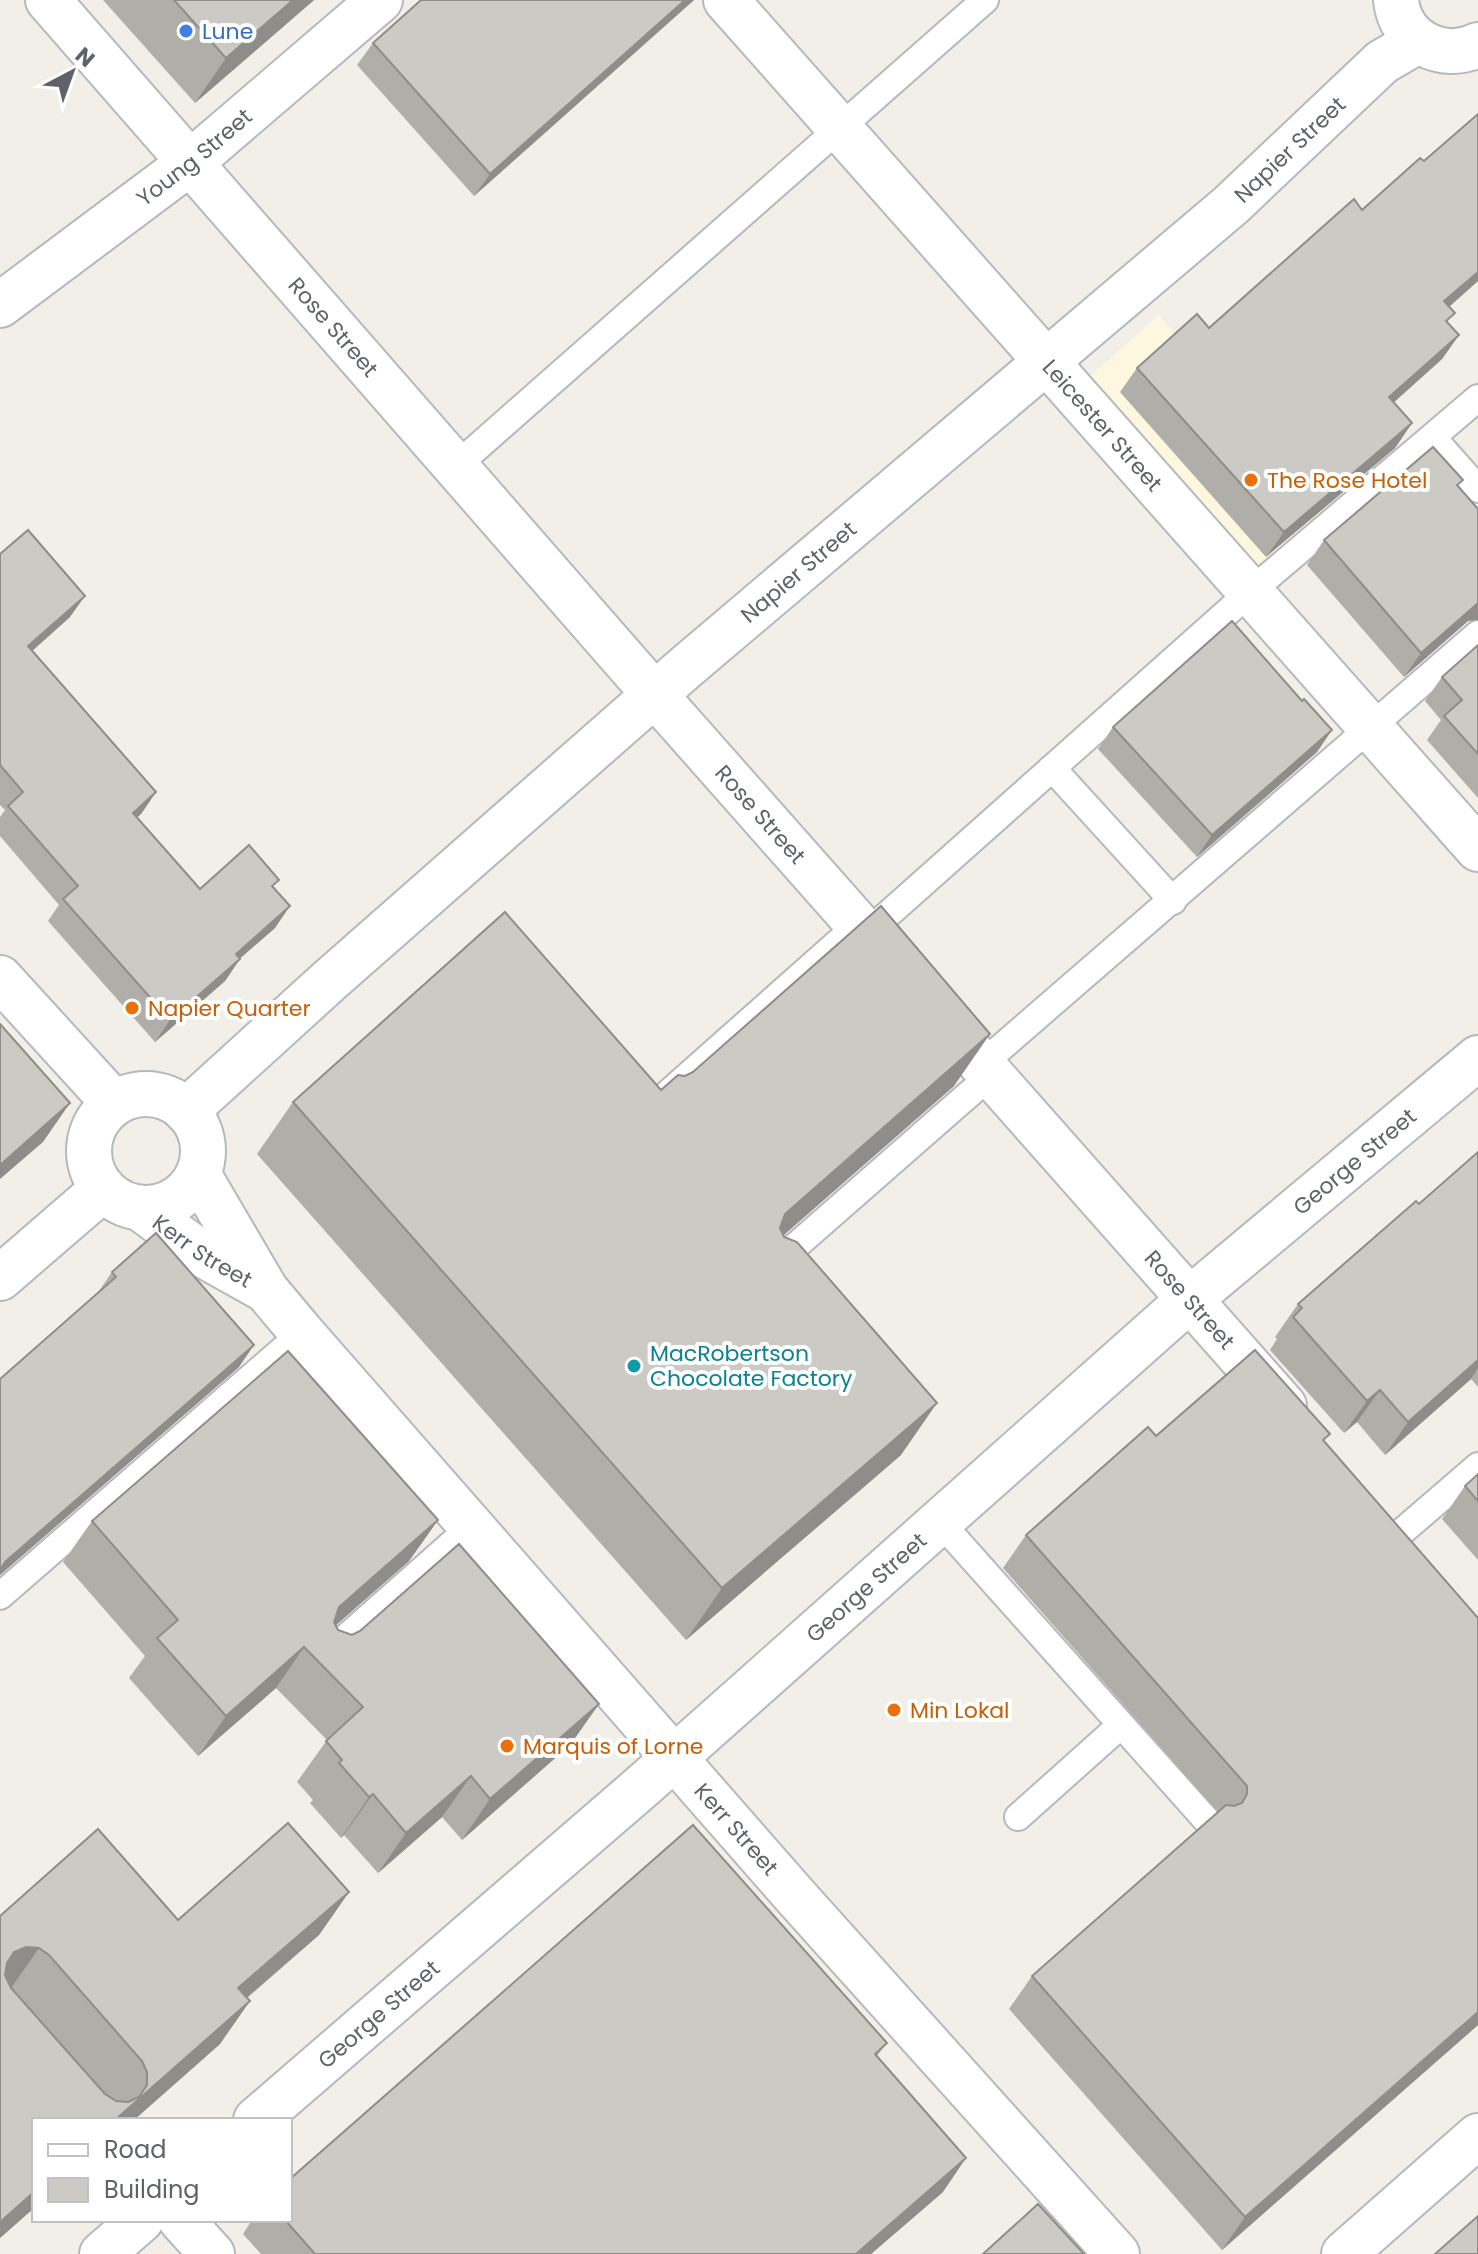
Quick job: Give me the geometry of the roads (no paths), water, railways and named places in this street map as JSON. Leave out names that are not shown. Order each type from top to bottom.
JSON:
[{"type":"street","name":"Rose Street","points":[[48,0],[655,695],[1306,1430]]},
{"type":"street","name":"Young Street","points":[[0,305],[191,162],[380,0]]},
{"type":"street","name":"Leicester Street","points":[[728,0],[1478,849]]},
{"type":"street","points":[[1396,0],[1405,27],[1418,41],[1434,49],[1451,52],[1478,45]]},
{"type":"street","name":"Napier Street","points":[[186,1111],[342,969],[655,695],[1231,205],[1382,62],[1418,41]]},
{"type":"street","points":[[0,978],[114,1103]]},
{"type":"street","name":"George Street","points":[[258,2118],[674,1758],[1190,1299],[1478,1058]]},
{"type":"street","points":[[159,1096],[186,1111],[197,1125],[202,1141],[198,1174],[175,1201],[158,1207],[122,1199],[92,1172],[88,1153],[91,1134],[100,1117],[114,1103],[128,1097],[159,1096]]},
{"type":"street","name":"Kerr Street","points":[[198,1174],[266,1290],[302,1333],[889,2002],[1117,2254]]},
{"type":"street","points":[[0,1278],[122,1199]]},
{"type":"street","name":"Kerr Street","points":[[122,1199],[205,1256],[266,1290]]},
{"type":"street","points":[[1368,1500],[1428,1567]]},
{"type":"street","points":[[1344,2254],[1478,2136]]},
{"type":"street","points":[[102,2254],[139,2222]]},
{"type":"street","points":[[183,2222],[212,2254]]},
{"type":"lane","points":[[456,466],[985,0]]},
{"type":"lane","points":[[646,1112],[1052,768],[1250,592],[1478,398]]},
{"type":"lane","points":[[1433,438],[1478,489]]},
{"type":"lane","points":[[759,1278],[1173,901],[1478,634]]},
{"type":"lane","points":[[1052,768],[1173,901]]},
{"type":"lane","points":[[0,1596],[302,1333]]},
{"type":"lane","points":[[1398,1535],[1478,1466]]},
{"type":"lane","points":[[941,1523],[1209,1823]]},
{"type":"lane","points":[[321,1660],[472,1526]]},
{"type":"lane","points":[[1018,1817],[1121,1725]]},
{"type":"place","name":"Lune","points":[[186,31]]},
{"type":"place","name":"The Rose Hotel","points":[[1251,480]]},
{"type":"place","name":"Napier Quarter","points":[[132,1008]]},
{"type":"place","name":"MacRobertson Chocolate Factory","points":[[634,1366]]},
{"type":"place","name":"Min Lokal","points":[[894,1710]]},
{"type":"place","name":"Marquis of Lorne","points":[[507,1746]]}]
